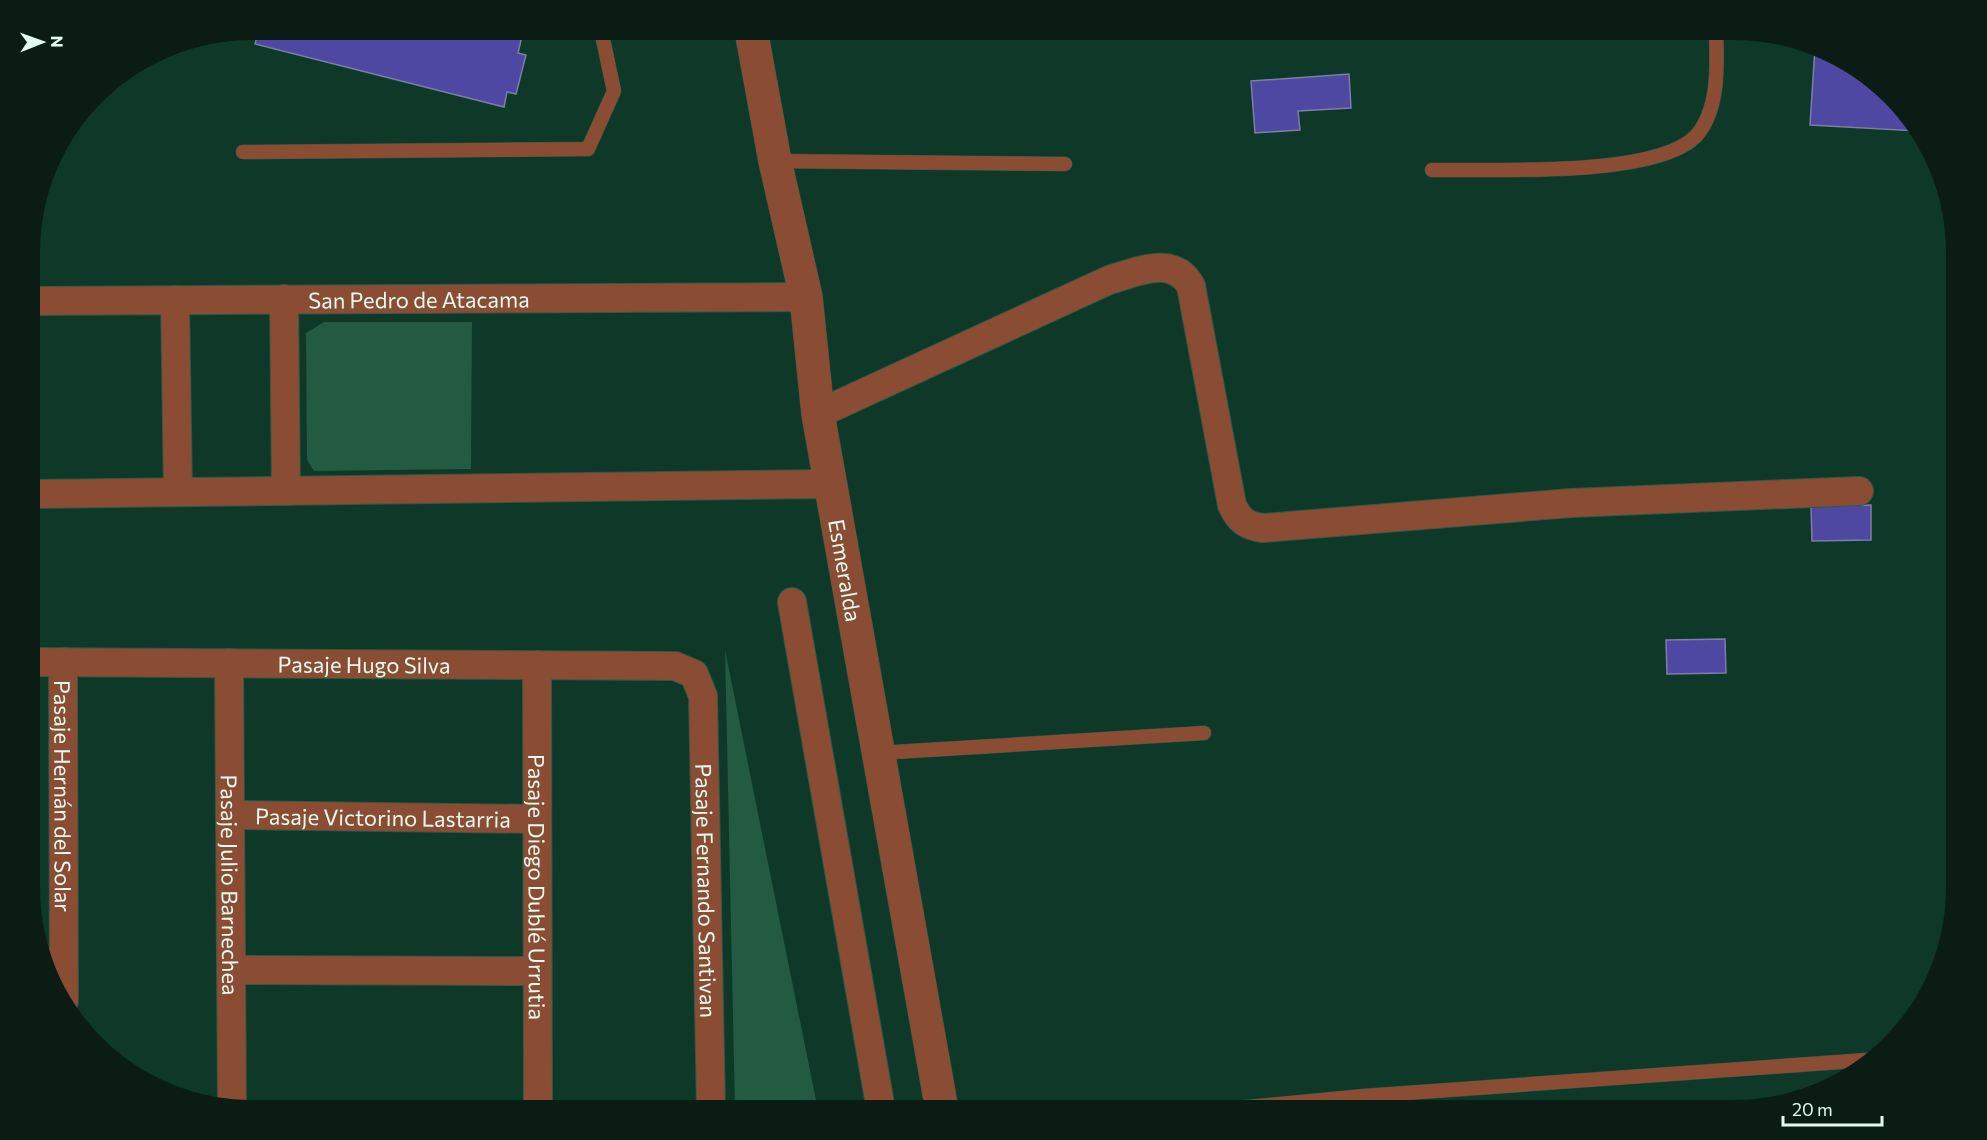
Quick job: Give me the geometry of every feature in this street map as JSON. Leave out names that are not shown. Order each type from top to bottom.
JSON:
[{"type":"street","name":"Esmeralda","points":[[753,41],[776,162],[806,297],[818,414],[940,1100]]},
{"type":"street","points":[[818,414],[1109,280],[1146,269],[1168,267],[1186,276],[1191,286],[1232,505],[1236,515],[1252,526],[1263,528],[1571,503],[1859,490]]},
{"type":"street","name":"San Pedro de Atacama","points":[[40,301],[806,297]]},
{"type":"street","points":[[284,299],[286,491]]},
{"type":"street","points":[[175,300],[178,492]]},
{"type":"street","points":[[40,494],[830,484]]},
{"type":"street","points":[[792,602],[879,1100]]},
{"type":"street","name":"Pasaje Hugo Silva","points":[[40,662],[675,666],[694,674]]},
{"type":"street","name":"Pasaje Hernán del Solar","points":[[63,662],[64,985]]},
{"type":"street","name":"Pasaje Julio Barnechea","points":[[229,663],[232,1099]]},
{"type":"street","name":"Pasaje Diego Dublé Urrutia","points":[[537,665],[538,1100]]},
{"type":"street","name":"Pasaje Fernando Santivan","points":[[694,674],[704,696],[711,1100]]},
{"type":"street","name":"Pasaje Victorino Lastarria","points":[[230,815],[537,819]]},
{"type":"street","points":[[231,970],[537,971]]},
{"type":"lane","points":[[1432,170],[1614,166],[1668,154],[1696,135],[1714,100],[1716,40]]},
{"type":"lane","points":[[243,152],[588,149],[614,91],[604,41]]},
{"type":"lane","points":[[776,162],[1065,164]]},
{"type":"lane","points":[[878,753],[1204,732]]},
{"type":"lane","points":[[1356,1099],[1857,1061]]},
{"type":"green space","points":[[324,322],[472,322],[471,469],[314,471],[307,460],[306,333]]},
{"type":"green space","points":[[725,650],[816,1100],[735,1100]]},
{"type":"building","points":[[256,41],[521,41],[518,53],[526,55],[516,94],[507,92],[504,107],[255,44]]},
{"type":"building","points":[[1814,56],[1841,69],[1864,84],[1894,113],[1908,130],[1810,125]]},
{"type":"building","points":[[1349,74],[1351,108],[1298,111],[1300,130],[1255,133],[1251,81]]},
{"type":"building","points":[[1871,505],[1871,540],[1812,541],[1811,506]]},
{"type":"building","points":[[1725,639],[1726,673],[1667,674],[1666,640]]}]
